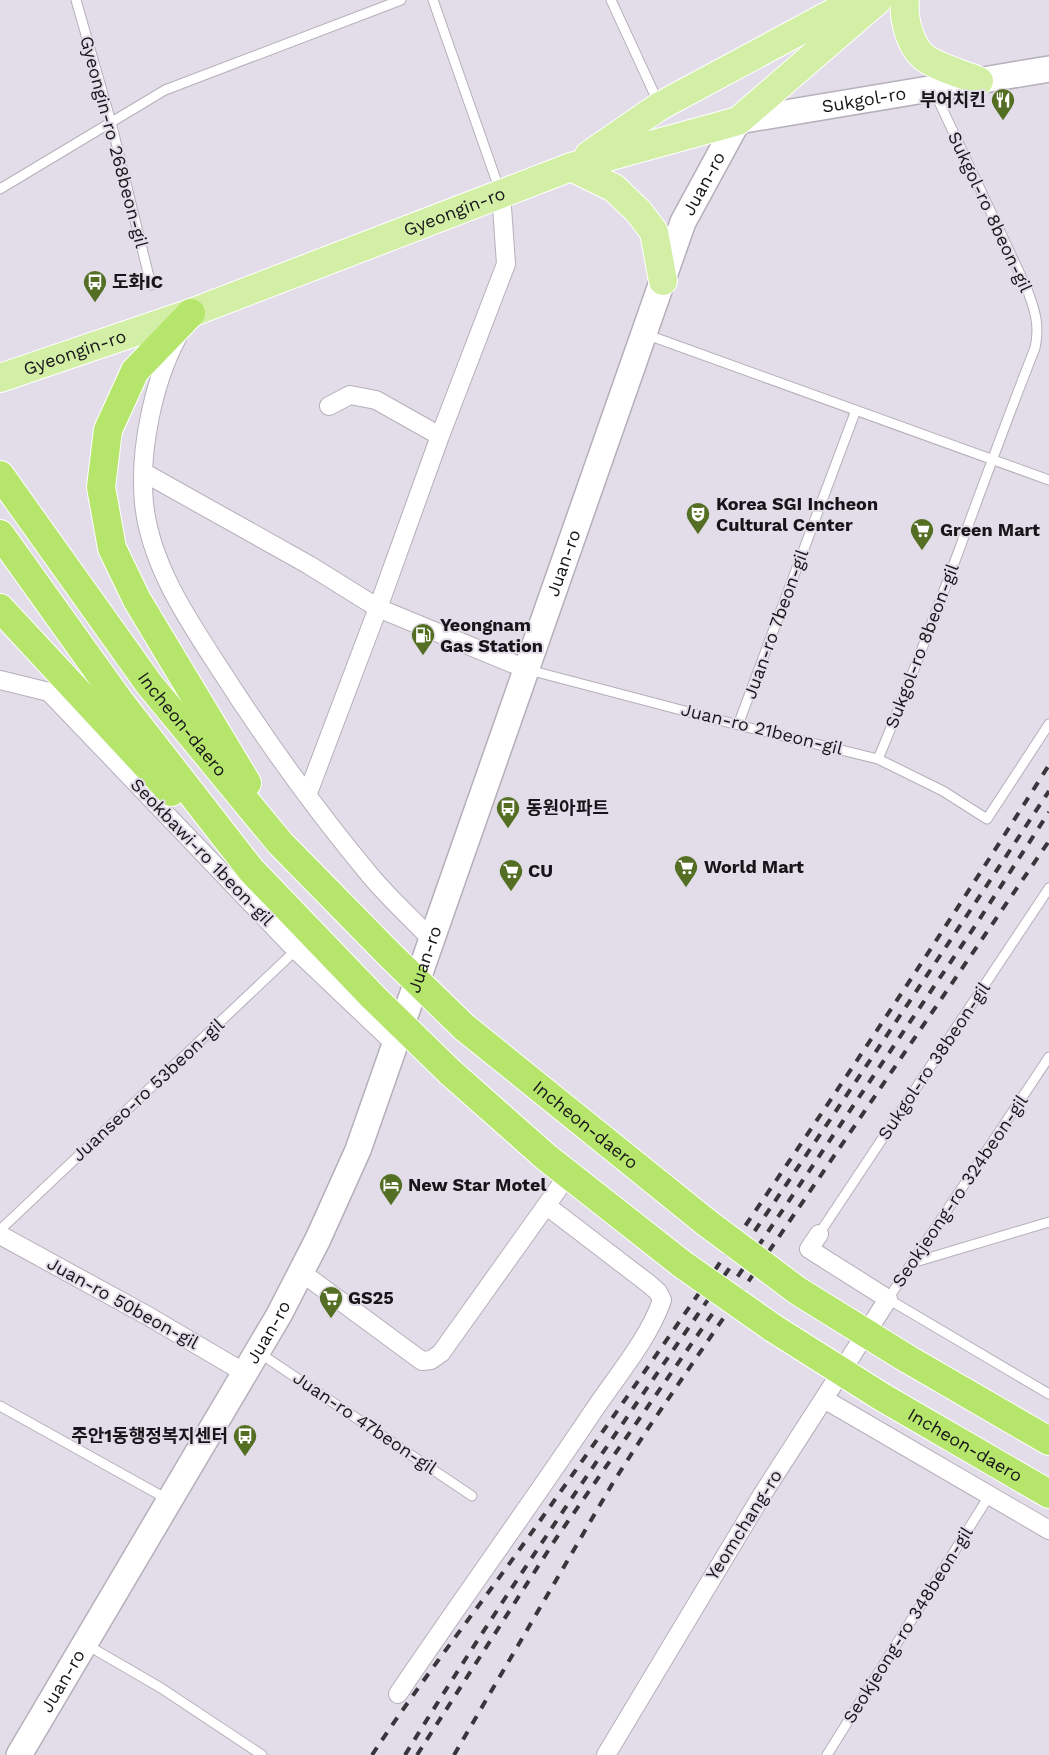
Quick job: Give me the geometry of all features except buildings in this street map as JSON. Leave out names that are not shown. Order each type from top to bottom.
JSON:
[{"type":"highway","points":[[191,313],[136,371],[108,430],[101,487],[112,548],[138,600],[222,739],[280,843]]},
{"type":"highway","name":"Incheon-daero","points":[[0,475],[149,684],[280,843],[464,1027],[707,1222],[798,1291],[906,1358],[1049,1442]]},
{"type":"highway","name":"Incheon-daero","points":[[0,534],[118,699],[251,870],[373,997],[450,1072],[568,1175],[682,1264],[773,1328],[882,1397],[1049,1494]]},
{"type":"highway","points":[[0,608],[160,782],[251,870]]},
{"type":"main road","points":[[571,168],[660,106],[857,0]]},
{"type":"main road","name":"Gyeongin-ro","points":[[0,378],[191,313],[571,168],[738,121],[878,0]]},
{"type":"main road","points":[[905,0],[903,12],[912,40],[926,60],[979,81]]},
{"type":"main road","name":"Sukgol-ro","points":[[738,121],[1049,69]]},
{"type":"main road","name":"Juan-ro","points":[[19,1755],[258,1351],[300,1272],[358,1150],[683,222],[738,121]]},
{"type":"main road","points":[[571,168],[614,188],[639,212],[654,232],[663,281]]},
{"type":"street","points":[[308,793],[440,436],[506,264],[501,194]]},
{"type":"street","points":[[191,313],[165,361],[146,444],[143,472],[144,503],[155,548],[167,579],[187,618],[243,706],[370,876],[432,940]]},
{"type":"street","points":[[329,406],[350,395],[376,400],[440,436]]},
{"type":"street","points":[[143,472],[308,564],[378,608],[526,669]]},
{"type":"street","name":"Seokbawi-ro 1beon-gil","points":[[0,680],[49,692],[296,950],[395,1044]]},
{"type":"street","points":[[300,1272],[422,1361],[431,1360],[440,1353],[568,1175]]},
{"type":"street","points":[[398,1694],[464,1596],[556,1467],[649,1328],[662,1300],[658,1292],[650,1284],[547,1206]]},
{"type":"street","points":[[819,1234],[809,1249],[888,1299]]},
{"type":"street","name":"Juan-ro 50beon-gil","points":[[0,1235],[148,1316],[245,1373]]},
{"type":"street","name":"Yeomchang-ro","points":[[606,1755],[762,1495],[888,1299]]},
{"type":"street","points":[[824,1399],[1049,1530]]},
{"type":"lane","name":"Gyeongin-ro 268beon-gil","points":[[76,0],[111,122],[151,285]]},
{"type":"lane","points":[[0,188],[165,90],[401,0]]},
{"type":"lane","points":[[433,0],[501,194]]},
{"type":"lane","points":[[611,0],[660,106]]},
{"type":"lane","name":"Sukgol-ro 8beon-gil","points":[[878,759],[909,685],[991,459],[1035,348],[1038,333],[1036,313],[1027,289],[932,89]]},
{"type":"lane","points":[[644,334],[1049,480]]},
{"type":"lane","name":"Juan-ro 7beon-gil","points":[[738,725],[856,410]]},
{"type":"lane","name":"Juan-ro 21beon-gil","points":[[526,669],[738,725],[878,759],[942,791],[987,819],[1049,724]]},
{"type":"lane","name":"Sukgol-ro 38beon-gil","points":[[819,1234],[1049,888]]},
{"type":"lane","name":"Juanseo-ro 53beon-gil","points":[[0,1230],[296,950]]},
{"type":"lane","name":"Seokjeong-ro 324beon-gil","points":[[888,1299],[1049,1058]]},
{"type":"lane","points":[[912,1263],[1049,1222]]},
{"type":"lane","points":[[888,1299],[1049,1394]]},
{"type":"lane","name":"Juan-ro 47beon-gil","points":[[258,1351],[472,1496]]},
{"type":"lane","points":[[0,1406],[170,1500]]},
{"type":"lane","name":"Seokjeong-ro 348beon-gil","points":[[827,1755],[989,1496]]},
{"type":"lane","points":[[85,1644],[162,1688],[262,1755]]},
{"type":"railway","points":[[372,1755],[537,1525],[733,1243],[925,958],[1049,765]]},
{"type":"railway","points":[[405,1755],[477,1641],[552,1528],[835,1112],[1049,791]]},
{"type":"railway","points":[[417,1755],[555,1540],[715,1310],[977,923],[1049,812]]},
{"type":"railway","points":[[454,1755],[614,1481],[647,1430],[1049,841]]},
{"type":"place","name":"부어치킨","points":[[1003,121]]},
{"type":"place","name":"도화IC","points":[[95,303]]},
{"type":"place","name":"Korea SGI Incheon Cultural Center","points":[[698,535]]},
{"type":"place","name":"Green Mart","points":[[922,551]]},
{"type":"place","name":"Yeongnam Gas Station","points":[[423,656]]},
{"type":"place","name":"동원아파트","points":[[508,829]]},
{"type":"place","name":"World Mart","points":[[686,888]]},
{"type":"place","name":"CU","points":[[511,892]]},
{"type":"place","name":"New Star Motel","points":[[391,1206]]},
{"type":"place","name":"GS25","points":[[331,1319]]},
{"type":"place","name":"주안1동행정복지센터","points":[[245,1457]]}]
